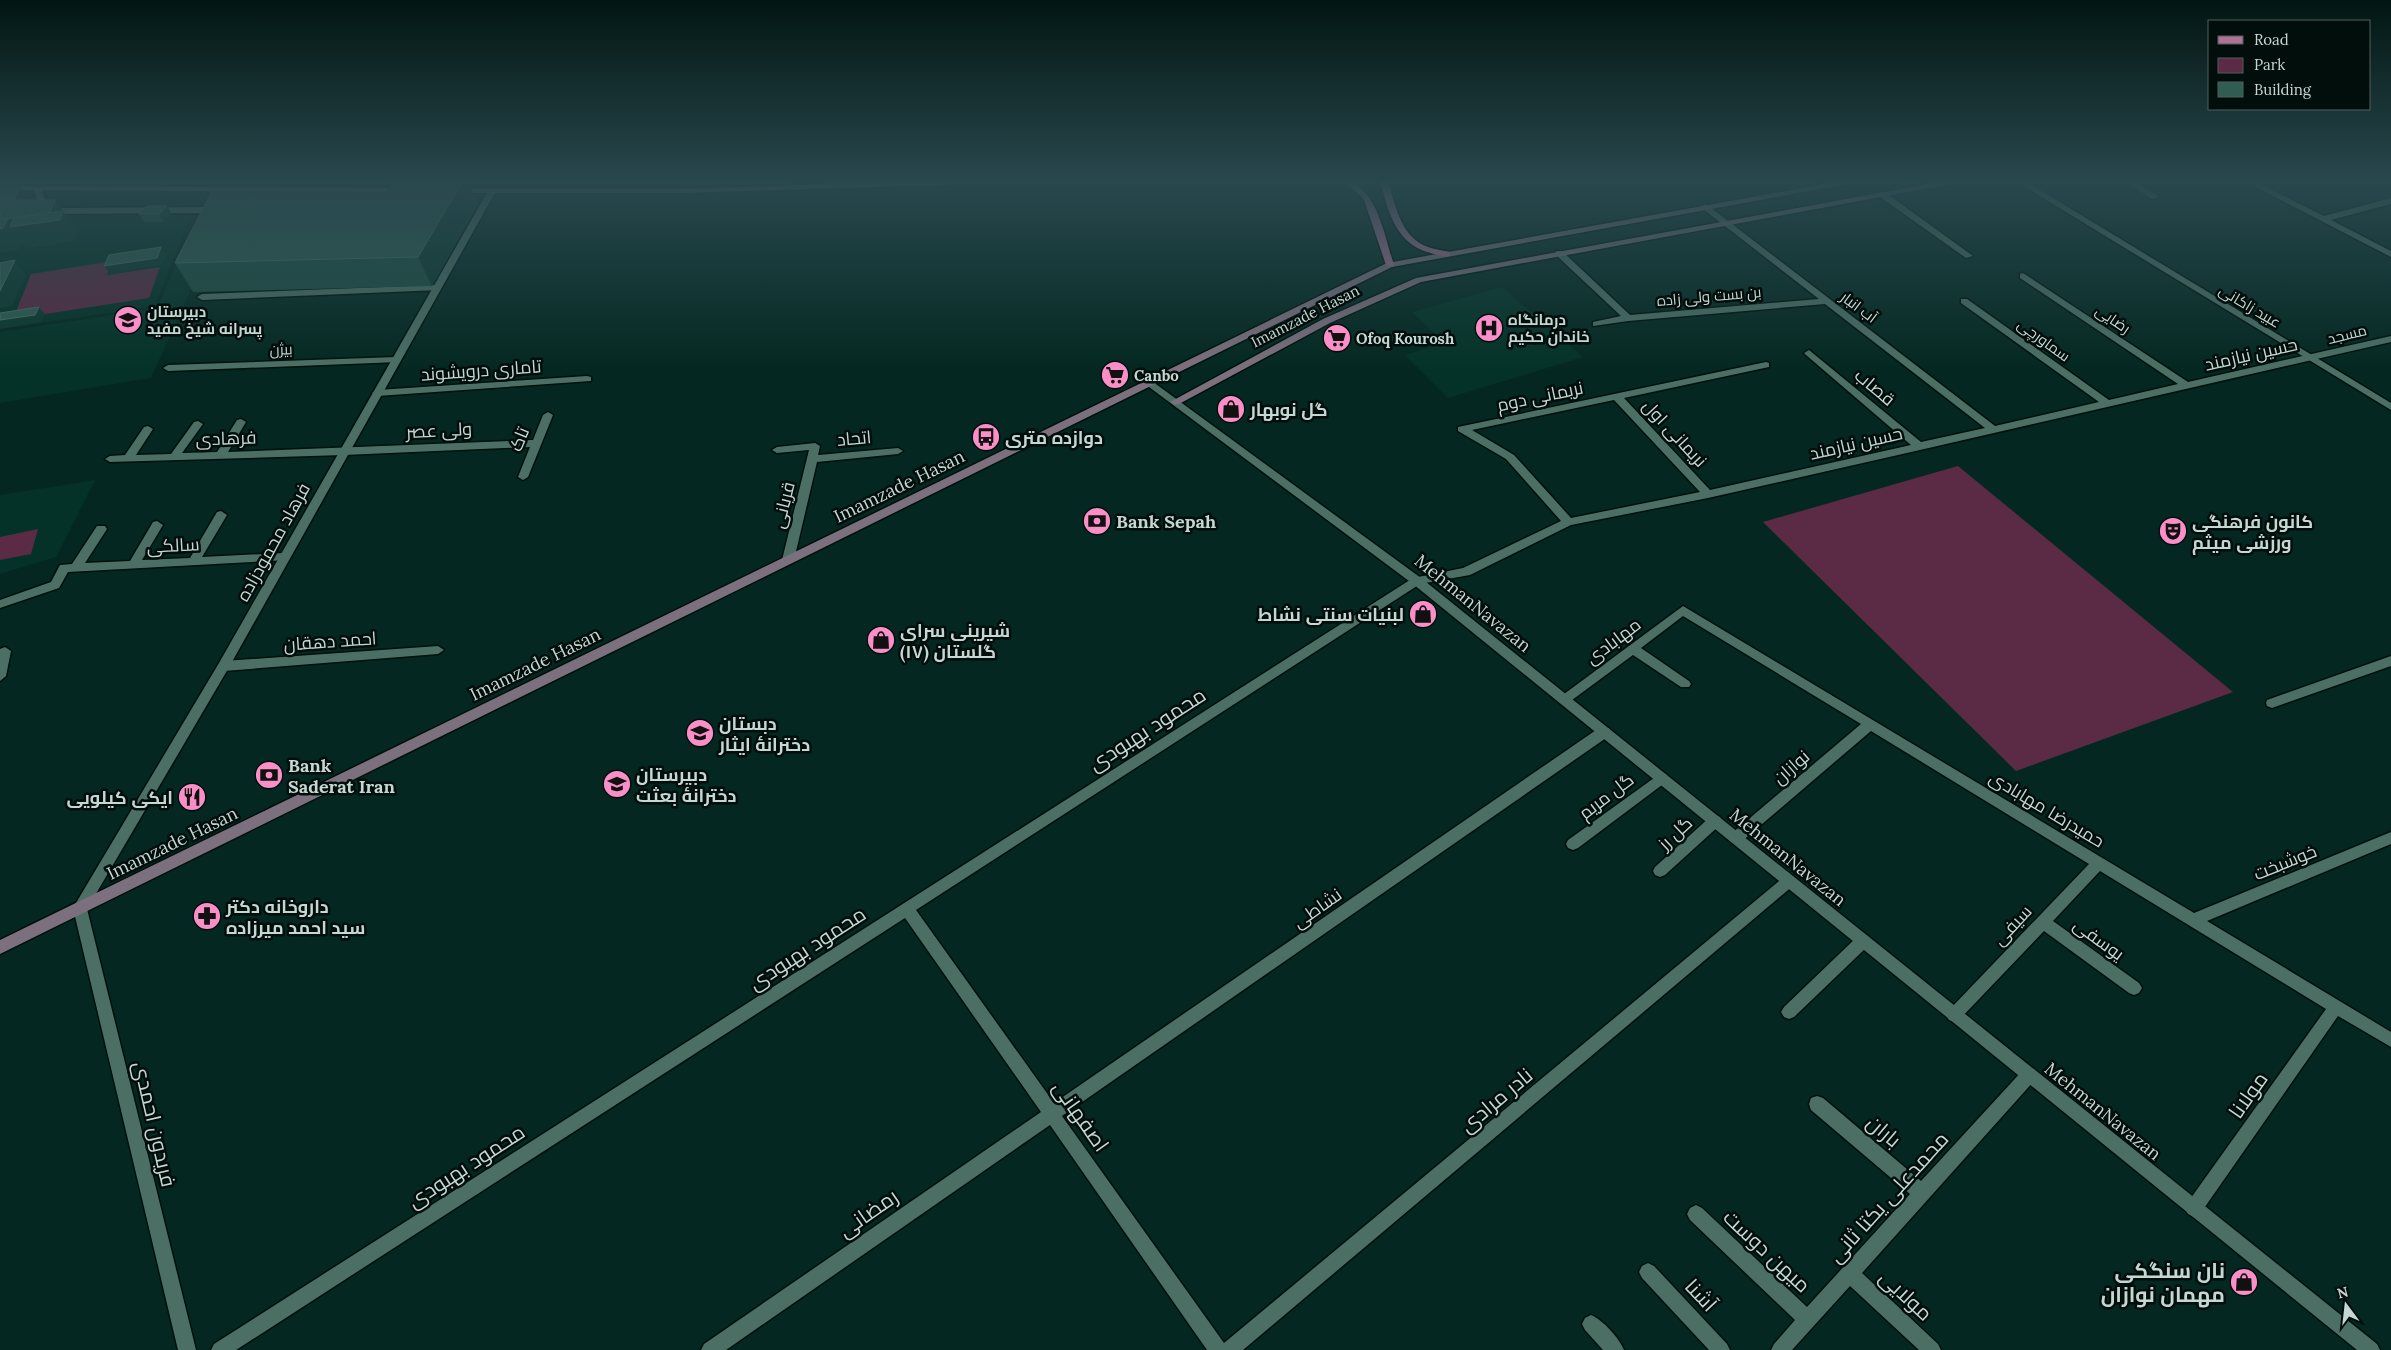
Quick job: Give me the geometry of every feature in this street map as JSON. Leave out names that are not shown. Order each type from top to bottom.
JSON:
[{"type":"main road","points":[[1383,244],[1390,265]]},
{"type":"main road","points":[[1416,244],[1420,247],[1447,254]]},
{"type":"main road","name":"Imamzade Hasan","points":[[0,947],[1390,265],[1502,244]]},
{"type":"main road","name":"Imamzade Hasan","points":[[1175,402],[1298,336],[1393,290],[1419,280],[1615,244]]},
{"type":"street","name":"فرهاد محمودزاده","points":[[80,908],[224,666],[461,244]]},
{"type":"street","name":"آب انبار","points":[[1753,244],[1994,430]]},
{"type":"street","points":[[1952,244],[1969,256]]},
{"type":"street","name":"عبید زاکانی","points":[[2122,244],[2391,407]]},
{"type":"street","points":[[2372,244],[2391,254]]},
{"type":"street","points":[[1559,254],[1628,318]]},
{"type":"street","name":"رضایی","points":[[2023,276],[2187,386]]},
{"type":"street","points":[[202,297],[436,288]]},
{"type":"street","name":"بن بست ولی زاده","points":[[1596,324],[1628,318],[1826,301]]},
{"type":"street","name":"سماورچی","points":[[1964,301],[2108,404]]},
{"type":"street","name":"مسجد","points":[[2311,359],[2391,339]]},
{"type":"street","name":"قصاب","points":[[1809,353],[1920,447]]},
{"type":"street","name":"حسین نیازمند","points":[[1417,581],[1466,572],[1568,522],[1708,494],[2311,359]]},
{"type":"street","name":"بیژن","points":[[168,368],[396,360]]},
{"type":"street","name":"نریمانی دوم","points":[[1568,522],[1510,457],[1462,429],[1766,365]]},
{"type":"street","name":"تاماری درویشوند","points":[[377,393],[586,380]]},
{"type":"street","name":"MehmanNavazan","points":[[1149,382],[1417,581],[2371,1350]]},
{"type":"street","name":"نریمانی اول","points":[[1616,396],[1708,494]]},
{"type":"street","name":"تاک","points":[[523,477],[548,415]]},
{"type":"street","points":[[220,456],[241,422]]},
{"type":"street","points":[[173,458],[198,424]]},
{"type":"street","points":[[128,459],[148,428]]},
{"type":"street","name":"ولی عصر","points":[[344,452],[536,442]]},
{"type":"street","points":[[777,450],[816,446],[813,459]]},
{"type":"street","name":"اتحاد","points":[[813,459],[898,451]]},
{"type":"street","name":"فرهادی","points":[[110,459],[344,452]]},
{"type":"street","name":"قربانی","points":[[788,560],[813,459]]},
{"type":"street","points":[[194,561],[221,516]]},
{"type":"street","points":[[134,564],[158,525]]},
{"type":"street","points":[[76,567],[101,529]]},
{"type":"street","name":"سالکی","points":[[0,604],[56,585],[64,568],[284,557]]},
{"type":"street","name":"محمود بهبودی","points":[[220,1350],[1417,581]]},
{"type":"street","name":"مهابادی","points":[[1564,700],[1683,610]]},
{"type":"street","name":"حمیدرضا مهابادی","points":[[1683,610],[2391,1040]]},
{"type":"street","points":[[1632,648],[1685,684]]},
{"type":"street","name":"احمد دهقان","points":[[224,666],[438,650]]},
{"type":"street","points":[[0,676],[5,651]]},
{"type":"street","points":[[2272,702],[2391,661]]},
{"type":"street","name":"نوازان","points":[[1736,838],[1870,724]]},
{"type":"street","name":"نشاطی","points":[[1052,1114],[1604,732]]},
{"type":"street","name":"گل مریم","points":[[1573,844],[1661,778]]},
{"type":"street","name":"گل رز","points":[[1660,871],[1715,821]]},
{"type":"street","name":"خوشبخت","points":[[2193,920],[2391,838]]},
{"type":"street","name":"سیفی","points":[[1954,1014],[2099,863]]},
{"type":"street","name":"نادر مرادی","points":[[1229,1350],[1789,881]]},
{"type":"street","name":"فریدون احمدی","points":[[80,908],[187,1350]]},
{"type":"street","name":"اصفهانی","points":[[907,909],[1218,1350]]},
{"type":"street","name":"یوسفی","points":[[2042,921],[2134,988]]},
{"type":"street","points":[[1789,1012],[1863,941]]},
{"type":"street","name":"مولانا","points":[[2194,1208],[2336,1007]]},
{"type":"street","name":"محمدعلی یکتا ثانی","points":[[1780,1350],[2029,1075]]},
{"type":"street","name":"باران","points":[[1817,1104],[1922,1193]]},
{"type":"street","name":"رمضانی","points":[[710,1350],[1052,1114]]},
{"type":"street","name":"میهن دوست","points":[[1696,1214],[1808,1320]]},
{"type":"street","name":"آشنا","points":[[1648,1272],[1721,1350]]},
{"type":"street","name":"مولایی","points":[[1849,1273],[1932,1350]]},
{"type":"street","points":[[1591,1324],[1615,1350]]},
{"type":"shaded area","points":[[4,244],[180,244],[155,306],[0,329],[0,254]]},
{"type":"shaded area","name":"دبیرستان پسرانه شیخ مفید","points":[[185,244],[211,244],[151,378],[0,403],[0,332],[157,308]]},
{"type":"shaded area","name":"درمانگاه خاندان حکیم","points":[[1502,287],[1583,357],[1448,398],[1405,355],[1444,343],[1412,312]]},
{"type":"shaded area","points":[[95,480],[56,557],[0,574],[0,495]]},
{"type":"green space","points":[[112,261],[107,275],[160,267],[149,298],[13,319],[31,274]]},
{"type":"green space","points":[[1958,466],[2233,692],[2016,771],[1763,522]]},
{"type":"green space","points":[[38,529],[31,554],[0,560],[0,537]]},
{"type":"building","points":[[185,244],[426,244],[418,257],[175,263]]},
{"type":"building","points":[[161,247],[157,258],[104,266],[109,255]]},
{"type":"building","points":[[15,260],[0,291],[0,263]]},
{"type":"building","points":[[39,307],[35,315],[0,320],[0,313]]},
{"type":"place","name":"دبیرستان پسرانه شیخ مفید","points":[[128,320]]},
{"type":"place","name":"درمانگاه خاندان حکیم","points":[[1489,328]]},
{"type":"place","name":"Ofoq Kourosh","points":[[1337,338]]},
{"type":"place","name":"Canbo","points":[[1115,375]]},
{"type":"place","name":"گل نوبهار","points":[[1231,409]]},
{"type":"place","name":"دوازده متری","points":[[986,437]]},
{"type":"place","name":"Bank Sepah","points":[[1097,521]]},
{"type":"place","name":"کانون فرهنگی ورزشی میثم","points":[[2173,531]]},
{"type":"place","name":"لبنیات سنتی نشاط","points":[[1423,614]]},
{"type":"place","name":"شیرینی سرای گلستان (۱۷)","points":[[881,640]]},
{"type":"place","name":"دبستان دخترانهٔ ایثار","points":[[700,733]]},
{"type":"place","name":"Bank Saderat Iran","points":[[269,775]]},
{"type":"place","name":"دبیرستان دخترانهٔ بعثت","points":[[617,784]]},
{"type":"place","name":"ایکی کیلویی","points":[[192,797]]},
{"type":"place","name":"داروخانه دکتر سید احمد میرزاده","points":[[207,916]]},
{"type":"place","name":"نان سنگکی مهمان‌ نوازان","points":[[2244,1282]]}]
